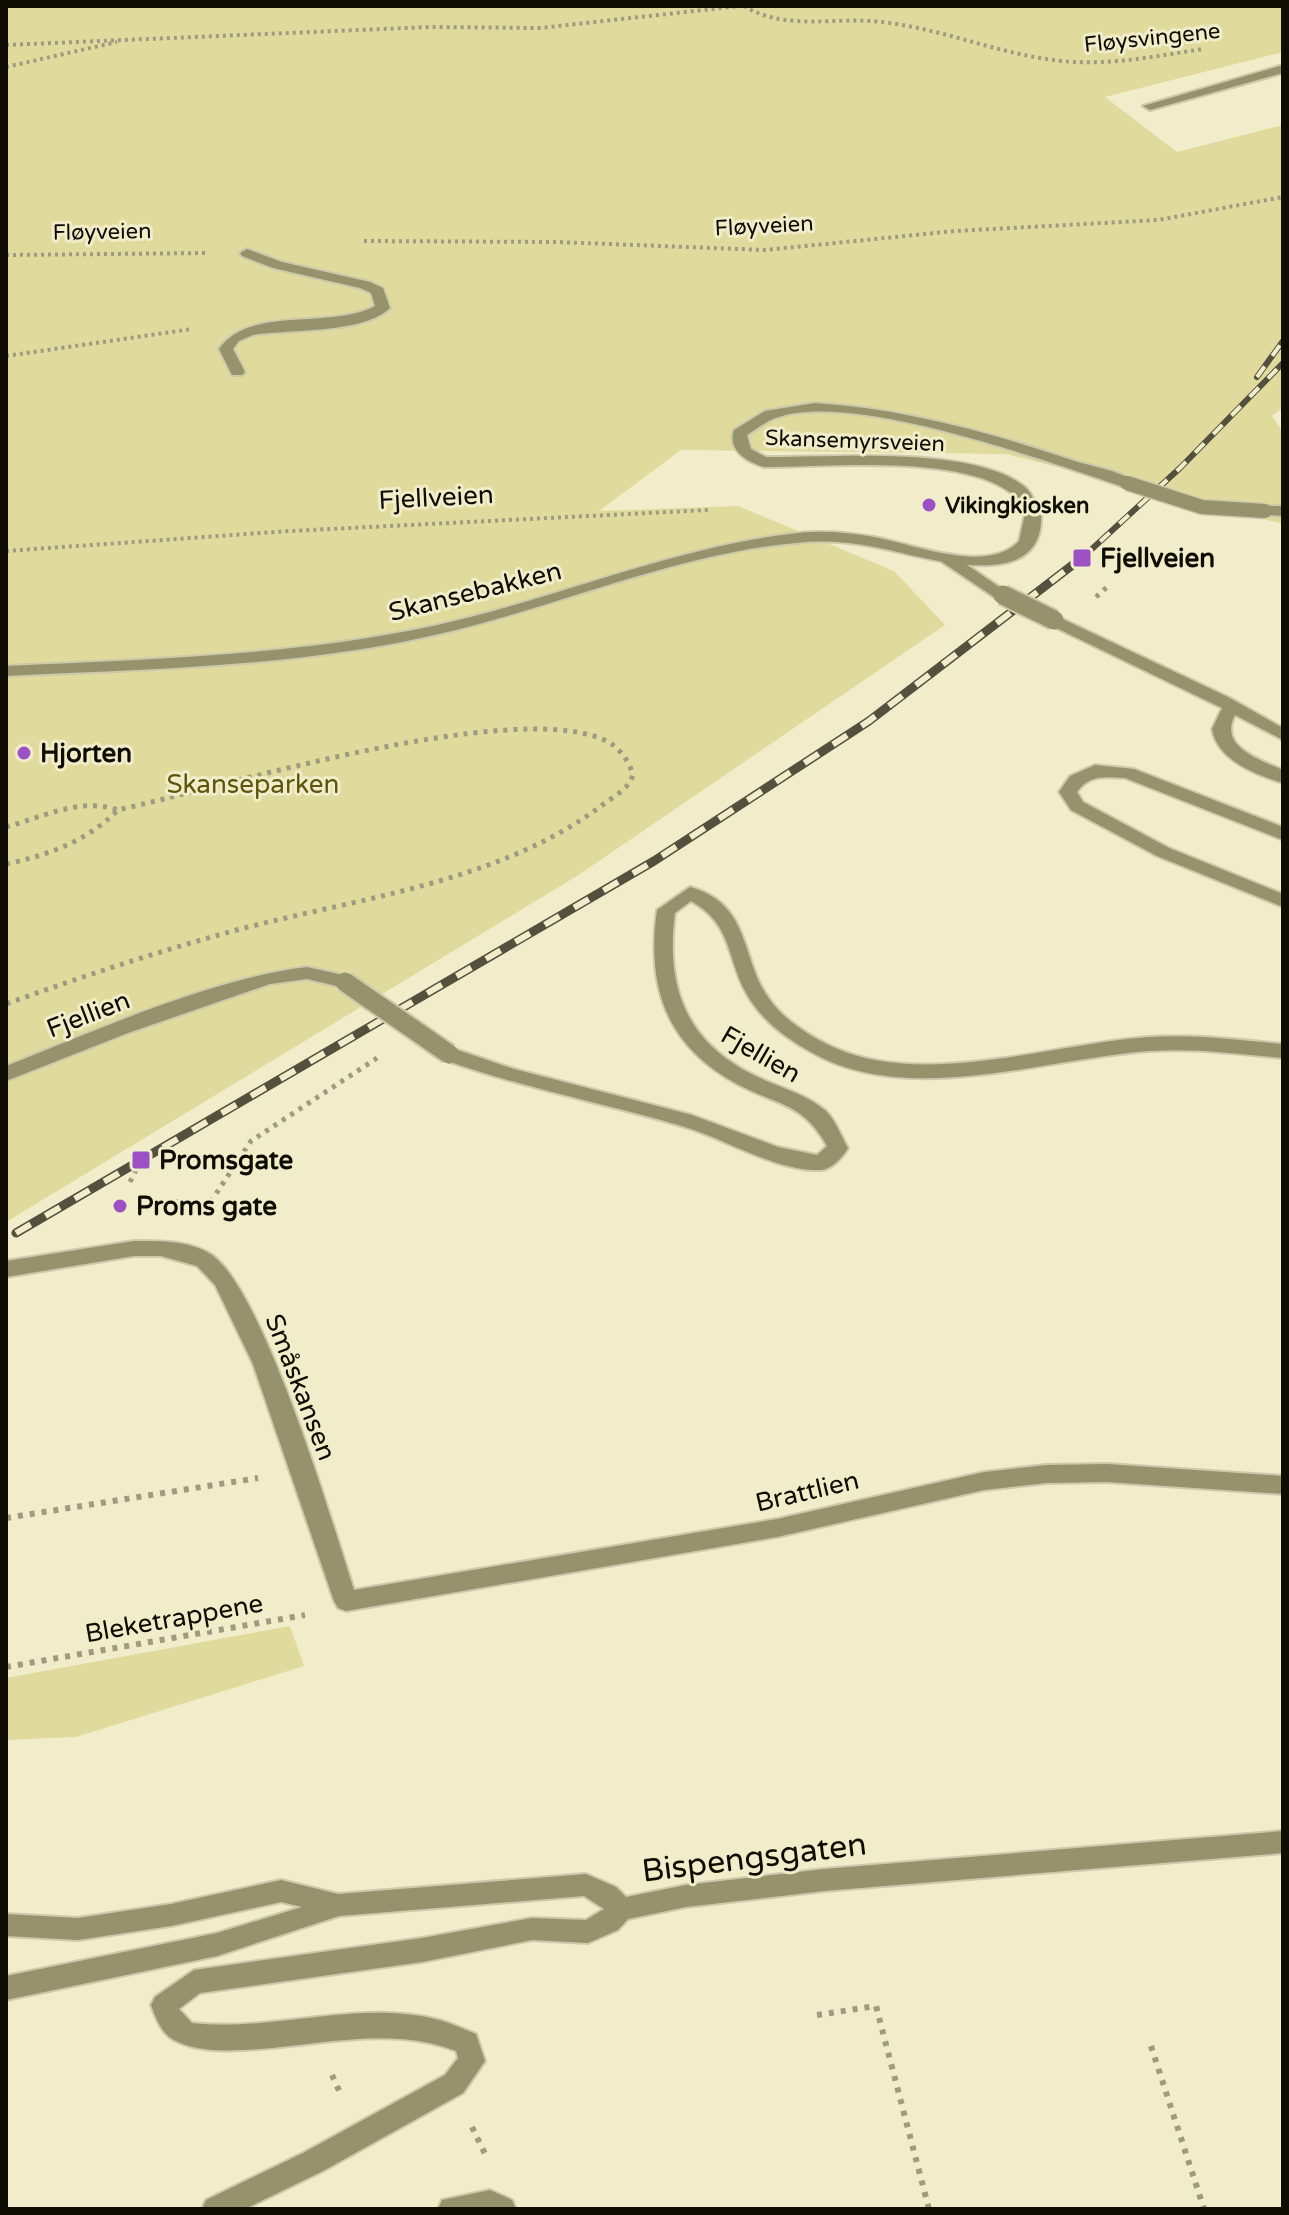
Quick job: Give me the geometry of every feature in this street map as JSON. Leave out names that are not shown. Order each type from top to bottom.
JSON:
[{"type":"street","points":[[1150,106],[1283,69]]},
{"type":"street","points":[[237,372],[226,349],[231,339],[240,334],[268,327],[341,324],[361,320],[383,308],[378,291],[365,285],[278,265],[247,253]]},
{"type":"street","name":"Skansemyrsveien","points":[[948,559],[1006,560],[1025,546],[1032,531],[1033,512],[1021,492],[987,474],[942,465],[764,462],[748,455],[739,444],[739,433],[749,422],[771,413],[792,410],[894,415],[941,424],[1202,507],[1283,511]]},
{"type":"street","name":"Skansebakken","points":[[6,671],[236,657],[387,640],[489,618],[701,557],[789,538],[876,542],[948,559]]},
{"type":"street","points":[[948,559],[1003,595],[1232,706],[1283,735]]},
{"type":"street","points":[[1232,706],[1220,727],[1222,740],[1237,755],[1283,777]]},
{"type":"street","points":[[1283,834],[1128,773],[1095,771],[1076,780],[1068,792],[1077,806],[1163,852],[1283,901]]},
{"type":"street","name":"Fjellien","points":[[6,1074],[121,1028],[268,978],[307,973],[345,982],[449,1054],[534,1084],[694,1122],[790,1160],[821,1163],[838,1148],[819,1116],[742,1079],[703,1052],[673,1010],[661,979],[659,944],[666,910],[690,893],[715,903],[728,922],[763,1005],[794,1034],[818,1047],[872,1067],[930,1069],[1151,1044],[1222,1045],[1283,1051]]},
{"type":"street","points":[[6,1269],[146,1247]]},
{"type":"street","name":"Småskansen","points":[[146,1247],[204,1259],[235,1296],[304,1470],[346,1601]]},
{"type":"street","name":"Brattlien","points":[[346,1601],[777,1528],[984,1481],[1107,1473],[1283,1485]]},
{"type":"street","name":"Bispengsgaten","points":[[6,1925],[78,1929],[171,1915],[281,1891],[338,1905],[586,1885],[607,1895],[621,1909],[686,1896],[824,1880],[1283,1842]]},
{"type":"street","points":[[6,1988],[241,1938],[294,1924],[338,1905]]},
{"type":"street","points":[[216,2209],[291,2174],[454,2084],[472,2061],[467,2043],[444,2030],[313,2030],[245,2037],[189,2035],[169,2021],[164,2005],[194,1982],[422,1950],[532,1929],[588,1932],[609,1922],[621,1909]]},
{"type":"street","points":[[452,2209],[490,2203],[502,2209]]},
{"type":"path","points":[[6,45],[430,27],[540,28],[742,6]]},
{"type":"path","name":"Fløysvingene","points":[[742,6],[760,15],[782,20],[909,24],[1058,60],[1119,62],[1208,48]]},
{"type":"path","points":[[6,67],[133,39]]},
{"type":"path","name":"Fløyveien","points":[[361,241],[557,242],[765,250],[955,231],[1158,220],[1283,197]]},
{"type":"path","name":"Fløyveien","points":[[6,255],[97,251],[247,253]]},
{"type":"path","points":[[6,356],[86,347],[198,328],[216,327],[240,334]]},
{"type":"path","name":"Fjellveien","points":[[6,551],[414,524],[721,510]]},
{"type":"path","points":[[6,864],[60,849],[107,822],[118,810],[313,762],[507,731],[571,731],[598,737],[618,747],[633,774],[631,783],[578,823],[482,866],[401,891],[172,947],[6,1004]]},
{"type":"path","points":[[6,827],[75,807],[108,805],[118,810]]},
{"type":"path","points":[[146,1247],[124,1223],[172,1201],[208,1206],[251,1141],[378,1057]]},
{"type":"path","points":[[130,1182],[141,1160]]},
{"type":"path","points":[[6,1518],[304,1470]]},
{"type":"path","name":"Bleketrappene","points":[[6,1667],[328,1612],[346,1601]]},
{"type":"path","points":[[817,2015],[876,2006],[929,2209]]},
{"type":"path","points":[[1151,2046],[1204,2209]]},
{"type":"path","points":[[472,2061],[490,2111],[468,2120],[489,2161]]},
{"type":"green space","name":"Skanseparken","points":[[6,6],[1283,6],[1283,52],[1105,97],[1177,152],[1283,125],[1283,408],[1272,416],[1283,432],[1283,524],[1006,454],[681,450],[599,511],[738,506],[894,571],[945,625],[577,876],[6,1222]]},
{"type":"green space","points":[[290,1626],[304,1666],[76,1737],[6,1740],[6,1678]]},
{"type":"railway","points":[[1257,377],[1283,341]]},
{"type":"railway","points":[[1081,559],[1180,468],[1283,363]]},
{"type":"railway","points":[[16,1233],[654,861],[869,721],[1083,557]]},
{"type":"place","name":"Vikingkiosken","points":[[929,505]]},
{"type":"place","name":"Fjellveien","points":[[1082,558]]},
{"type":"place","name":"Hjorten","points":[[24,753]]},
{"type":"place","name":"Promsgate","points":[[141,1160]]},
{"type":"place","name":"Proms gate","points":[[120,1206]]}]
